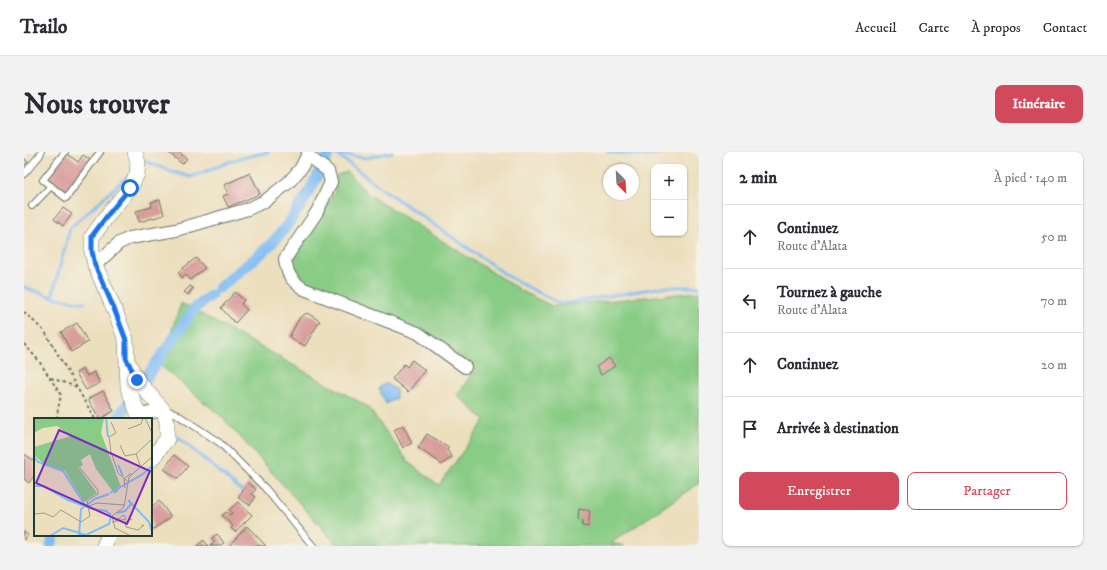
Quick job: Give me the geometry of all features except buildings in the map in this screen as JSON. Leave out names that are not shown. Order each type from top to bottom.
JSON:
[{"type":"street","points":[[135,152],[138,163],[137,174],[130,188],[92,236],[92,251],[95,265],[126,340],[128,387],[140,417],[163,410]]},
{"type":"street","points":[[95,265],[119,243],[130,238],[176,230],[248,209],[265,201],[289,182],[301,168],[308,154],[328,171],[331,182],[317,212],[285,259],[287,272],[293,282],[304,289],[418,333],[465,367]]},
{"type":"street","points":[[126,358],[137,380],[163,410],[168,420],[167,439],[152,459]]},
{"type":"street","points":[[104,546],[109,536]]},
{"type":"lane","points":[[24,174],[41,152]]},
{"type":"lane","points":[[65,152],[43,180],[66,198],[100,152]]},
{"type":"lane","points":[[32,206],[50,186]]},
{"type":"lane","points":[[163,410],[175,413],[220,442],[265,488],[313,546]]},
{"type":"path","points":[[24,312],[45,332],[94,418]]},
{"type":"path","points":[[24,344],[39,361],[61,395],[57,418]]},
{"type":"path","points":[[50,377],[78,388]]},
{"type":"green space","points":[[347,172],[368,194],[525,293],[552,306],[699,292],[699,483],[611,543],[625,546],[338,546],[223,418],[160,365],[181,303],[367,406],[410,464],[439,485],[485,420],[457,395],[475,369],[441,342],[303,280],[292,260],[335,192],[337,175]]},
{"type":"water","points":[[387,384],[396,390],[396,398],[386,404],[379,389],[382,385]]},
{"type":"waterway","points":[[145,161],[191,177],[237,159],[268,152]]},
{"type":"waterway","points":[[319,152],[367,158],[392,152]]},
{"type":"waterway","points":[[219,288],[259,256],[289,223],[304,200],[330,152]]},
{"type":"waterway","points":[[608,152],[646,156],[665,152]]},
{"type":"waterway","points":[[335,153],[384,190],[511,278],[560,304],[663,287],[699,287]]},
{"type":"waterway","points":[[52,297],[70,228],[129,175]]},
{"type":"waterway","points":[[24,287],[52,297],[85,303]]},
{"type":"waterway","points":[[118,418],[195,308],[211,295]]},
{"type":"waterway","points":[[177,436],[243,492]]},
{"type":"waterway","points":[[51,546],[54,536]]},
{"type":"route","points":[[130,188],[92,236],[92,251],[95,265],[126,340],[126,358],[137,380]]}]
